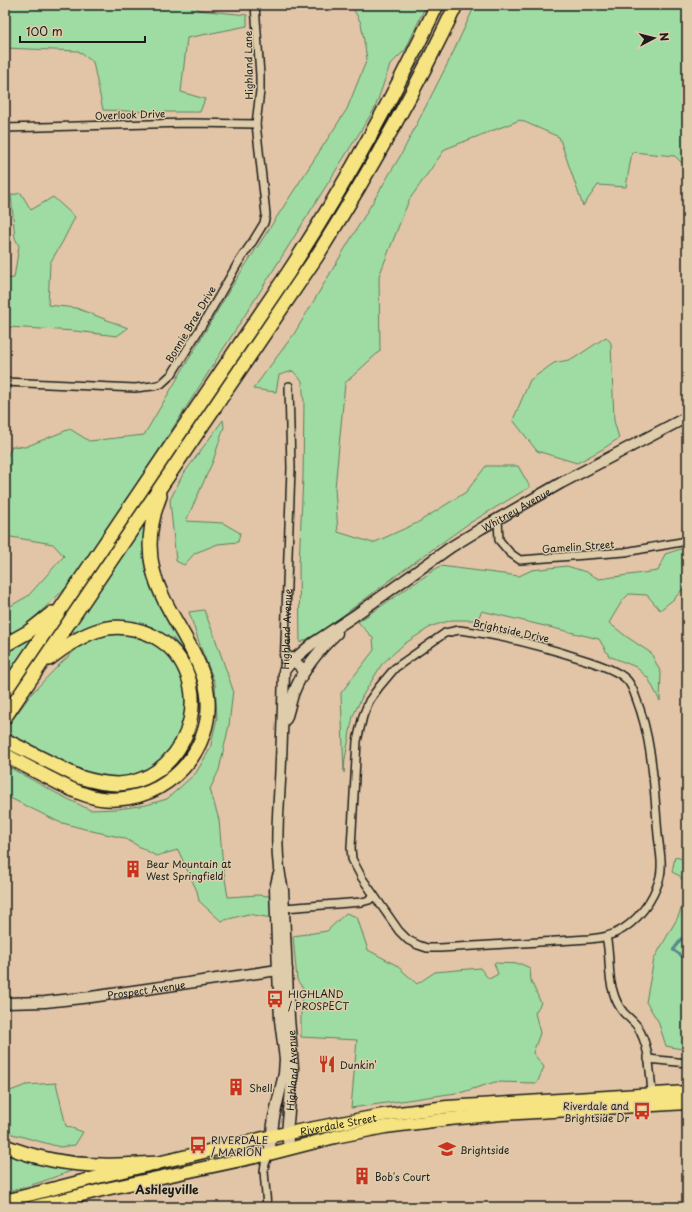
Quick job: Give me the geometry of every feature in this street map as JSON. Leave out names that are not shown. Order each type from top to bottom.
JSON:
[{"type":"highway","points":[[5,691],[323,218],[380,120],[437,5]]},
{"type":"highway","points":[[5,717],[168,478],[293,292],[338,222],[399,118],[456,5]]},
{"type":"highway","points":[[5,755],[73,790],[92,797],[115,799],[145,794],[165,784],[182,770],[196,751],[204,732],[208,712],[207,691],[204,677],[197,658],[160,592],[153,571],[150,554],[151,534],[156,506],[168,478]]},
{"type":"highway","points":[[5,645],[37,626],[65,601]]},
{"type":"highway","points":[[5,740],[79,777],[91,781],[110,784],[131,782],[151,774],[172,758],[182,743],[191,713],[192,696],[189,680],[183,666],[172,651],[166,644],[152,636],[127,628],[97,630],[73,642],[41,664]]},
{"type":"highway","points":[[5,1146],[47,1158],[82,1164],[119,1166],[157,1163]]},
{"type":"main road","name":"Whitney Avenue","points":[[284,671],[289,658],[354,616],[451,548],[561,483],[687,417]]},
{"type":"main road","name":"Whitney Avenue","points":[[282,732],[294,691],[305,671],[328,642],[354,616]]},
{"type":"main road","points":[[289,658],[305,671]]},
{"type":"main road","name":"Highland Avenue","points":[[270,1154],[285,1059],[280,1020],[283,970],[284,908],[279,873],[278,811],[284,671]]},
{"type":"main road","name":"Highland Avenue","points":[[279,873],[275,889],[294,1068],[287,1133],[289,1149]]},
{"type":"main road","name":"Prospect Avenue","points":[[5,1003],[45,1002],[91,997],[283,970]]},
{"type":"main road","name":"Riverdale Street","points":[[5,1201],[272,1136],[383,1115],[441,1108],[652,1094],[683,1098]]},
{"type":"main road","name":"Riverdale Street","points":[[33,1207],[106,1189],[270,1154],[335,1137],[369,1130],[423,1122],[501,1114],[683,1098]]},
{"type":"street","name":"Highland Lane","points":[[255,5],[260,75],[259,102],[256,124]]},
{"type":"street","name":"Overlook Drive","points":[[5,128],[173,123],[256,124]]},
{"type":"street","name":"Bonnie Brae Drive","points":[[5,382],[134,388],[157,385],[165,381],[177,367],[238,263],[264,222],[266,215],[256,124]]},
{"type":"street","name":"Highland Avenue","points":[[289,386],[291,468],[289,658]]},
{"type":"street","name":"Gamelin Street","points":[[498,519],[500,540],[510,553],[520,560],[625,552],[687,541]]},
{"type":"street","name":"Brightside Drive","points":[[459,630],[485,633],[551,649],[611,669],[627,679],[642,714],[648,745],[654,785],[661,867],[657,885],[646,907],[625,927],[606,937],[589,939],[448,948],[426,948],[414,943],[404,936],[374,896],[352,859],[351,848],[357,736],[366,708],[372,696],[395,668],[435,638],[444,633],[459,630]]},
{"type":"street","points":[[284,908],[362,902],[369,900],[374,896]]},
{"type":"street","points":[[606,937],[609,951],[612,990],[619,1005],[636,1025],[641,1034],[648,1059],[652,1094]]},
{"type":"street","points":[[648,1059],[687,1063]]},
{"type":"street","points":[[267,1207],[264,1171],[265,1164],[270,1154]]},
{"type":"green space","points":[[5,5],[197,5],[198,10],[247,15],[247,26],[187,38],[181,92],[205,99],[200,112],[103,110],[93,62],[78,51],[5,48]]},
{"type":"green space","points":[[351,5],[426,5],[406,49],[390,65],[375,108],[136,486],[69,585],[21,630],[5,634],[5,609],[28,596],[64,556],[53,544],[5,536],[5,462],[12,446],[25,447],[70,429],[89,441],[144,435],[232,286],[347,109],[367,59],[361,23]]},
{"type":"green space","points":[[475,5],[687,5],[687,168],[675,156],[632,152],[626,187],[598,185],[583,206],[559,137],[520,120],[445,149],[409,200],[379,276],[380,351],[345,383],[335,488],[338,532],[373,543],[417,523],[466,492],[486,466],[518,466],[530,487],[468,524],[325,629],[300,643],[299,564],[303,477],[304,402],[302,381],[293,371],[279,375],[276,392],[253,389],[294,334],[402,153],[451,57]]},
{"type":"green space","points":[[21,193],[31,210],[53,197],[75,217],[50,263],[48,305],[76,308],[128,328],[117,336],[75,331],[8,327],[5,323],[5,279],[14,278],[19,246],[15,238],[11,195]]},
{"type":"green space","points":[[606,337],[611,343],[614,421],[619,438],[603,449],[577,463],[537,451],[513,420],[530,380],[554,363],[573,359]]},
{"type":"green space","points":[[223,420],[224,427],[213,461],[186,521],[223,523],[240,533],[238,542],[218,544],[195,553],[184,565],[176,561],[170,500],[182,476]]},
{"type":"green space","points":[[146,517],[149,517],[145,539],[186,649],[183,651],[173,638],[169,638],[152,629],[116,621],[95,624],[76,633],[71,630]]},
{"type":"green space","points":[[687,547],[687,584],[674,599],[660,610],[647,595],[629,594],[622,601],[609,623],[651,653],[661,673],[660,701],[648,678],[636,667],[609,656],[599,639],[482,611],[477,620],[452,620],[432,626],[404,644],[382,664],[363,695],[353,716],[344,773],[341,693],[374,650],[373,638],[358,622],[440,566],[519,576],[532,570],[567,566],[586,572],[599,579],[658,571],[665,554]]},
{"type":"green space","points":[[204,610],[233,690],[229,725],[219,770],[210,789],[219,820],[223,867],[228,897],[257,895],[269,896],[272,918],[248,914],[221,921],[199,901],[197,891],[178,850],[156,856],[124,838],[59,822],[6,796],[5,798],[5,765],[90,810],[118,809],[146,805],[167,799],[196,773],[210,749],[217,718],[215,683],[189,612]]},
{"type":"green space","points":[[127,634],[147,638],[166,652],[180,671],[187,694],[186,718],[178,740],[162,758],[143,772],[122,777],[94,775],[5,733],[5,730],[32,693],[81,645],[105,635]]},
{"type":"green space","points":[[32,639],[5,680],[5,651]]},
{"type":"green space","points":[[675,857],[687,860],[687,888],[680,876],[672,872]]},
{"type":"green space","points":[[687,893],[687,1050],[666,1046],[658,1021],[646,1002],[654,959],[678,917]]},
{"type":"green space","points":[[346,913],[357,917],[368,950],[396,965],[417,984],[435,972],[480,968],[489,979],[498,974],[494,963],[521,964],[530,968],[531,981],[541,1003],[535,1013],[540,1033],[533,1053],[544,1067],[537,1083],[495,1082],[463,1092],[351,1108],[357,1040],[301,1037],[301,1007],[303,988],[297,980],[293,936],[327,931]]},
{"type":"green space","points":[[56,1083],[66,1126],[83,1132],[75,1145],[60,1147],[5,1132],[5,1093],[26,1085]]},
{"type":"green space","points":[[5,1150],[74,1170],[5,1193]]},
{"type":"waterway","points":[[687,937],[682,938],[673,950],[687,959]]},
{"type":"place","name":"Bear Mountain at West Springfield","points":[[133,869]]},
{"type":"place","name":"HIGHLAND / PROSPECT","points":[[275,999]]},
{"type":"place","name":"Dunkin'","points":[[327,1064]]},
{"type":"place","name":"Shell","points":[[236,1087]]},
{"type":"place","name":"Riverdale and Brightside Dr","points":[[642,1111]]},
{"type":"place","name":"RIVERDALE / MARION","points":[[198,1145]]},
{"type":"place","name":"Brightside","points":[[447,1149]]},
{"type":"place","name":"Bob's Court","points":[[362,1176]]},
{"type":"district","name":"Ashleyville","points":[[167,1189]]}]
